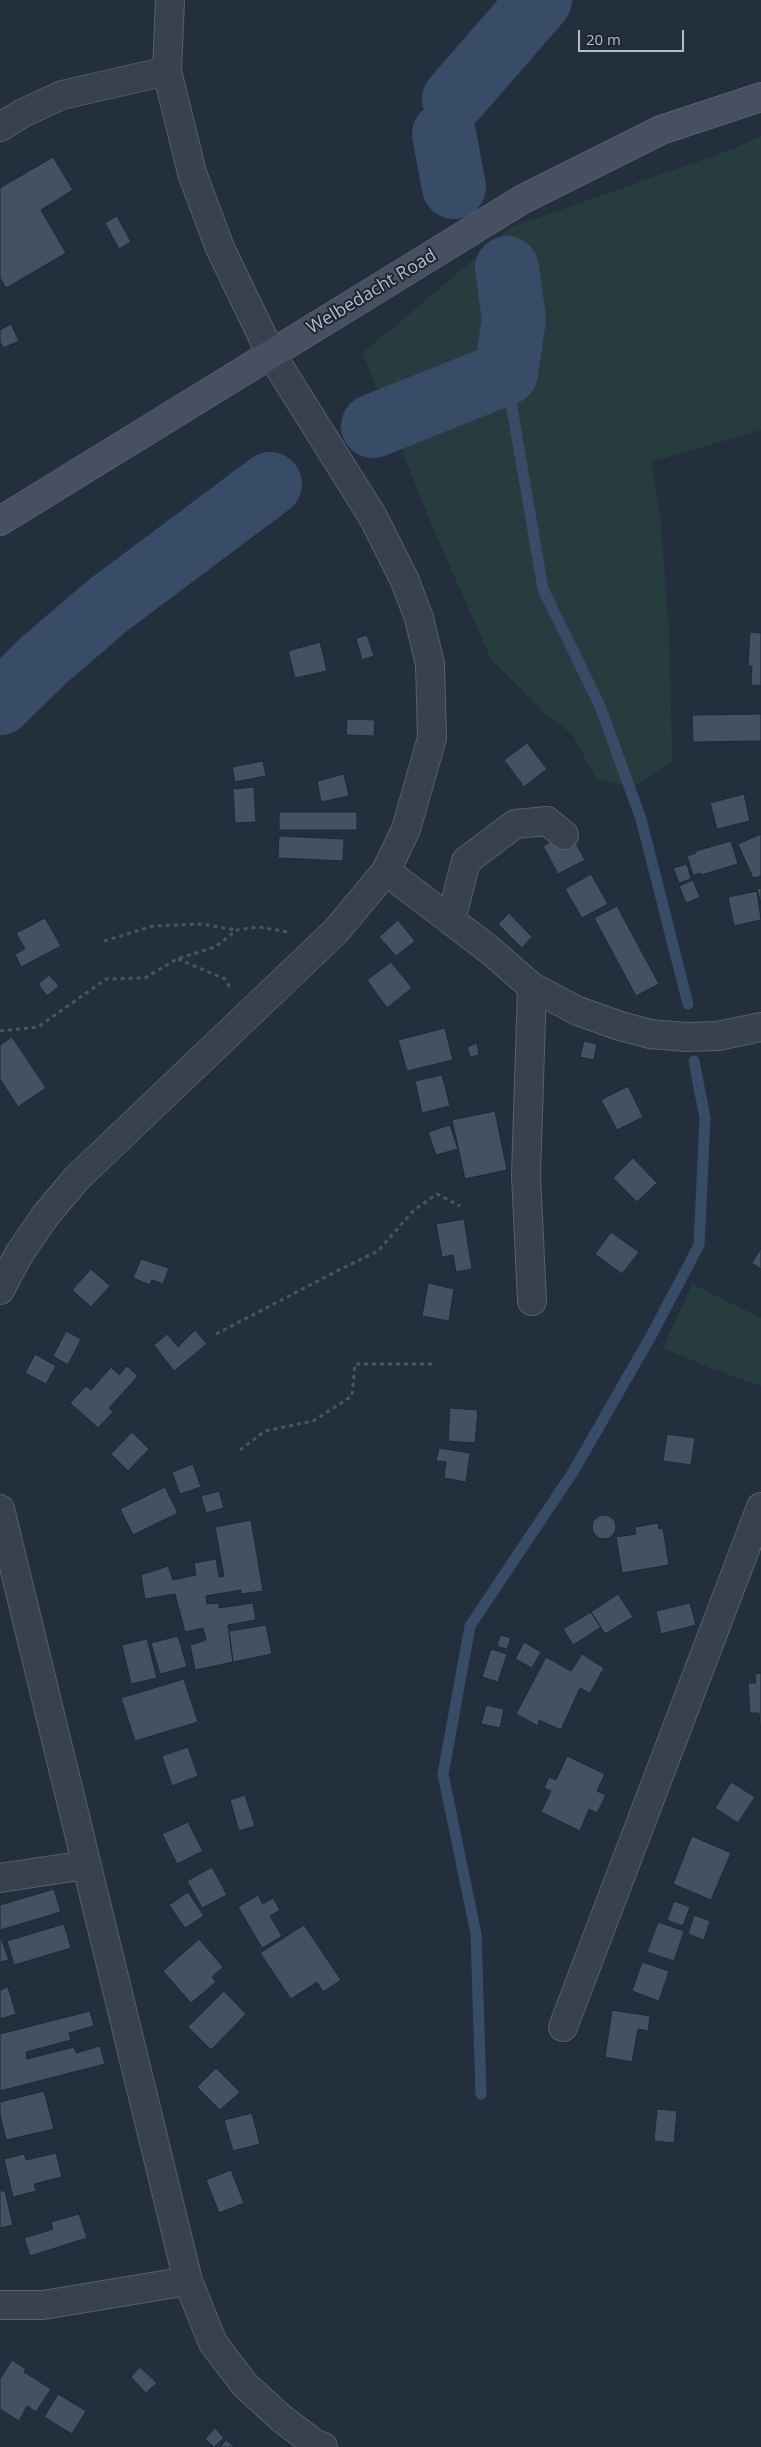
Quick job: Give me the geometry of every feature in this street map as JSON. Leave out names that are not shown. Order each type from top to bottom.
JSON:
[{"type":"street","points":[[0,1290],[19,1254],[44,1216],[77,1178],[328,939],[386,871],[406,829],[432,738],[430,664],[416,608],[405,581],[373,517],[270,354],[220,248],[192,173],[167,71],[170,0]]},
{"type":"street","points":[[0,127],[23,113],[62,95],[167,71]]},
{"type":"street","name":"Welbedacht Road","points":[[0,521],[523,199],[661,130],[761,97]]},
{"type":"street","points":[[451,920],[466,861],[480,850],[515,824],[547,821],[564,835]]},
{"type":"street","points":[[386,871],[451,920],[532,987],[578,1011],[620,1026],[650,1034],[686,1037],[718,1036],[761,1027]]},
{"type":"street","points":[[532,987],[526,1176],[532,1301]]},
{"type":"street","points":[[563,2027],[761,1507]]},
{"type":"street","points":[[0,1509],[188,2281],[213,2343],[245,2385],[281,2418],[314,2443],[323,2447]]},
{"type":"street","points":[[0,1878],[86,1865]]},
{"type":"street","points":[[0,2305],[43,2305],[188,2281]]},
{"type":"path","points":[[104,941],[152,926],[202,924],[237,930],[259,927],[328,939]]},
{"type":"path","points":[[0,1031],[38,1028],[106,979],[145,978],[177,959],[215,947],[237,930]]},
{"type":"path","points":[[177,959],[225,979],[245,1018]]},
{"type":"path","points":[[216,1334],[340,1269],[378,1252],[414,1210],[437,1194],[460,1206]]},
{"type":"path","points":[[240,1450],[264,1431],[313,1421],[352,1396],[355,1364],[436,1364]]},
{"type":"green space","points":[[761,136],[761,430],[651,462],[661,521],[670,647],[672,761],[633,787],[596,779],[573,735],[542,711],[491,659],[433,528],[363,353],[512,227],[736,148]]},
{"type":"green space","points":[[692,1284],[761,1318],[761,1386],[710,1368],[663,1348]]},
{"type":"building","points":[[53,157],[73,190],[41,210],[66,253],[6,288],[0,278],[0,188]]},
{"type":"building","points":[[117,216],[131,242],[119,249],[105,223]]},
{"type":"building","points":[[11,324],[19,341],[3,348],[0,342],[0,330]]},
{"type":"building","points":[[750,632],[761,633],[761,686],[751,685],[752,666],[748,666]]},
{"type":"building","points":[[367,635],[374,656],[362,660],[356,638]]},
{"type":"building","points":[[320,642],[327,671],[295,678],[288,651]]},
{"type":"building","points":[[761,714],[761,741],[693,742],[692,715]]},
{"type":"building","points":[[347,719],[375,720],[374,736],[346,735]]},
{"type":"building","points":[[527,743],[547,769],[524,787],[504,760]]},
{"type":"building","points":[[263,761],[266,776],[235,782],[232,767]]},
{"type":"building","points":[[344,774],[349,796],[321,802],[317,781]]},
{"type":"building","points":[[254,787],[256,822],[235,823],[233,789]]},
{"type":"building","points":[[744,794],[750,821],[717,829],[710,803]]},
{"type":"building","points":[[279,812],[357,812],[357,830],[279,830]]},
{"type":"building","points":[[570,832],[585,860],[558,874],[543,846]]},
{"type":"building","points":[[761,834],[761,876],[753,878],[738,844]]},
{"type":"building","points":[[279,836],[344,839],[343,861],[278,858]]},
{"type":"building","points":[[731,841],[738,864],[701,875],[700,873],[693,875],[687,856],[696,853],[696,851]]},
{"type":"building","points":[[687,864],[691,879],[679,883],[673,868]]},
{"type":"building","points":[[591,874],[608,904],[582,918],[565,889]]},
{"type":"building","points":[[693,880],[700,897],[686,903],[679,886]]},
{"type":"building","points":[[761,888],[761,904],[757,889]]},
{"type":"building","points":[[757,891],[761,920],[734,926],[728,897]]},
{"type":"building","points":[[617,906],[659,984],[636,996],[594,918]]},
{"type":"building","points":[[509,913],[532,937],[522,948],[498,924]]},
{"type":"building","points":[[45,918],[61,946],[21,967],[15,954],[25,949],[16,933]]},
{"type":"building","points":[[398,920],[415,941],[396,956],[379,937]]},
{"type":"building","points":[[391,962],[412,988],[387,1008],[367,980]]},
{"type":"building","points":[[49,975],[59,986],[47,996],[38,984]]},
{"type":"building","points":[[445,1028],[453,1060],[407,1071],[398,1040]]},
{"type":"building","points":[[12,1037],[46,1088],[18,1107],[0,1079],[0,1045]]},
{"type":"building","points":[[584,1041],[597,1044],[594,1060],[580,1057]]},
{"type":"building","points":[[477,1043],[479,1055],[470,1057],[467,1047]]},
{"type":"building","points":[[442,1075],[450,1106],[422,1113],[415,1081]]},
{"type":"building","points":[[628,1086],[643,1117],[617,1130],[601,1100]]},
{"type":"building","points":[[495,1111],[507,1170],[465,1179],[452,1120]]},
{"type":"building","points":[[450,1125],[458,1149],[436,1155],[428,1132]]},
{"type":"building","points":[[633,1158],[657,1183],[637,1202],[613,1178]]},
{"type":"building","points":[[464,1219],[472,1269],[456,1272],[453,1255],[442,1257],[436,1224]]},
{"type":"building","points":[[611,1232],[639,1252],[622,1274],[595,1254]]},
{"type":"building","points":[[761,1248],[761,1269],[752,1263]]},
{"type":"building","points":[[141,1259],[169,1268],[163,1284],[152,1280],[150,1285],[133,1278]]},
{"type":"building","points":[[91,1269],[110,1286],[91,1307],[72,1290]]},
{"type":"building","points":[[428,1283],[454,1289],[449,1321],[422,1316]]},
{"type":"building","points":[[195,1330],[207,1344],[174,1371],[154,1345],[167,1334],[178,1347]]},
{"type":"building","points":[[66,1331],[81,1339],[68,1365],[53,1356]]},
{"type":"building","points":[[35,1354],[56,1366],[46,1384],[25,1373]]},
{"type":"building","points":[[127,1366],[138,1376],[109,1408],[113,1412],[98,1428],[70,1403],[86,1386],[91,1390],[111,1367],[119,1375]]},
{"type":"building","points":[[450,1408],[478,1410],[475,1443],[448,1441]]},
{"type":"building","points":[[132,1432],[149,1449],[128,1471],[111,1454]]},
{"type":"building","points":[[667,1434],[695,1438],[691,1465],[663,1461]]},
{"type":"building","points":[[439,1448],[470,1453],[466,1482],[444,1478],[446,1462],[436,1461]]},
{"type":"building","points":[[193,1464],[201,1487],[180,1494],[172,1472]]},
{"type":"building","points":[[165,1487],[178,1513],[133,1535],[120,1509]]},
{"type":"building","points":[[219,1491],[224,1508],[206,1513],[201,1496]]},
{"type":"building","points":[[604,1515],[612,1519],[616,1527],[612,1535],[604,1539],[596,1535],[592,1527],[596,1519]]},
{"type":"building","points":[[251,1520],[263,1591],[241,1594],[241,1590],[206,1596],[207,1604],[219,1603],[219,1608],[253,1603],[256,1620],[228,1625],[233,1662],[195,1670],[190,1645],[206,1640],[203,1628],[185,1632],[175,1594],[145,1599],[141,1575],[168,1566],[173,1580],[196,1575],[194,1563],[216,1559],[219,1577],[224,1576],[215,1527]]},
{"type":"building","points":[[658,1523],[659,1529],[663,1528],[669,1565],[622,1573],[616,1537],[636,1534],[635,1527]]},
{"type":"building","points":[[618,1594],[633,1617],[605,1634],[591,1612]]},
{"type":"building","points":[[690,1603],[696,1625],[661,1634],[656,1611]]},
{"type":"building","points":[[591,1612],[601,1627],[573,1645],[563,1629]]},
{"type":"building","points":[[266,1625],[272,1654],[233,1662],[229,1631]]},
{"type":"building","points":[[500,1635],[511,1638],[507,1649],[497,1646]]},
{"type":"building","points":[[178,1636],[187,1667],[160,1674],[151,1643]]},
{"type":"building","points":[[147,1639],[157,1678],[131,1684],[122,1645]]},
{"type":"building","points":[[524,1642],[541,1652],[532,1668],[515,1659]]},
{"type":"building","points":[[491,1649],[507,1654],[498,1682],[482,1677]]},
{"type":"building","points":[[582,1654],[604,1668],[590,1693],[580,1688],[561,1730],[539,1720],[538,1726],[516,1714],[546,1657],[571,1671]]},
{"type":"building","points":[[761,1673],[760,1726],[759,1713],[750,1713],[748,1683],[756,1683],[755,1674]]},
{"type":"building","points":[[184,1679],[198,1722],[135,1741],[121,1698]]},
{"type":"building","points":[[486,1705],[504,1709],[500,1728],[481,1724]]},
{"type":"building","points":[[188,1747],[198,1776],[172,1786],[162,1756]]},
{"type":"building","points":[[567,1756],[605,1774],[597,1791],[606,1795],[597,1813],[589,1809],[580,1831],[541,1812],[551,1791],[544,1788],[549,1777],[556,1780]]},
{"type":"building","points":[[731,1782],[755,1797],[738,1823],[715,1808]]},
{"type":"building","points":[[245,1795],[255,1826],[239,1831],[230,1800]]},
{"type":"building","points":[[188,1822],[203,1851],[177,1864],[162,1834]]},
{"type":"building","points":[[692,1836],[731,1853],[711,1900],[673,1884]]},
{"type":"building","points":[[212,1867],[227,1895],[202,1908],[187,1881]]},
{"type":"building","points":[[54,1889],[61,1912],[0,1930],[0,1905]]},
{"type":"building","points":[[188,1892],[204,1916],[185,1928],[169,1905]]},
{"type":"building","points":[[258,1895],[263,1904],[273,1898],[280,1910],[270,1916],[282,1936],[262,1948],[238,1907]]},
{"type":"building","points":[[674,1901],[690,1907],[683,1926],[667,1920]]},
{"type":"building","points":[[694,1915],[710,1921],[704,1940],[688,1934]]},
{"type":"building","points":[[658,1922],[684,1931],[674,1961],[647,1952]]},
{"type":"building","points":[[64,1924],[71,1948],[14,1965],[7,1941]]},
{"type":"building","points":[[304,1925],[341,1980],[323,1992],[317,1982],[291,1999],[260,1953]]},
{"type":"building","points":[[0,1935],[9,1960],[0,1962]]},
{"type":"building","points":[[199,1939],[223,1967],[212,1977],[216,1982],[191,2003],[163,1971]]},
{"type":"building","points":[[642,1962],[669,1971],[659,2001],[632,1991]]},
{"type":"building","points":[[8,1987],[16,2014],[0,2019],[0,1990]]},
{"type":"building","points":[[224,1991],[246,2014],[211,2050],[188,2027]]},
{"type":"building","points":[[612,2010],[650,2016],[648,2031],[638,2029],[632,2062],[605,2057]]},
{"type":"building","points":[[90,2011],[94,2026],[69,2033],[71,2040],[26,2052],[27,2059],[74,2047],[76,2053],[100,2046],[105,2064],[0,2091],[0,2034]]},
{"type":"building","points":[[216,2068],[240,2092],[220,2110],[197,2087]]},
{"type":"building","points":[[44,2091],[54,2129],[6,2140],[0,2115],[0,2102]]},
{"type":"building","points":[[657,2109],[677,2111],[674,2143],[654,2141]]},
{"type":"building","points":[[252,2113],[260,2144],[233,2151],[224,2120]]},
{"type":"building","points":[[56,2153],[62,2177],[34,2184],[36,2191],[13,2197],[4,2159],[24,2154],[26,2160]]},
{"type":"building","points":[[231,2170],[244,2203],[219,2213],[206,2180]]},
{"type":"building","points":[[0,2186],[1,2191],[5,2191],[13,2225],[0,2228]]},
{"type":"building","points":[[79,2214],[87,2238],[30,2256],[24,2238],[53,2229],[51,2222]]},
{"type":"building","points":[[12,2360],[26,2369],[24,2372],[51,2389],[36,2412],[27,2406],[19,2421],[0,2409],[0,2379]]},
{"type":"building","points":[[140,2367],[157,2383],[146,2393],[131,2377]]},
{"type":"building","points":[[58,2394],[86,2411],[72,2434],[44,2417]]},
{"type":"building","points":[[215,2428],[224,2438],[214,2447],[205,2439]]},
{"type":"building","points":[[226,2440],[235,2447],[220,2447]]},
{"type":"waterway","points":[[454,99],[540,0]]},
{"type":"waterway","points":[[444,134],[454,187]]},
{"type":"waterway","points":[[373,426],[506,373],[514,319],[507,268]]},
{"type":"waterway","points":[[506,373],[543,589],[600,706],[641,819],[688,1004]]},
{"type":"waterway","points":[[0,703],[43,661],[107,606],[270,484]]},
{"type":"waterway","points":[[481,2094],[476,1934],[443,1774],[470,1626],[573,1472],[651,1336],[699,1245],[705,1118],[694,1061]]}]
